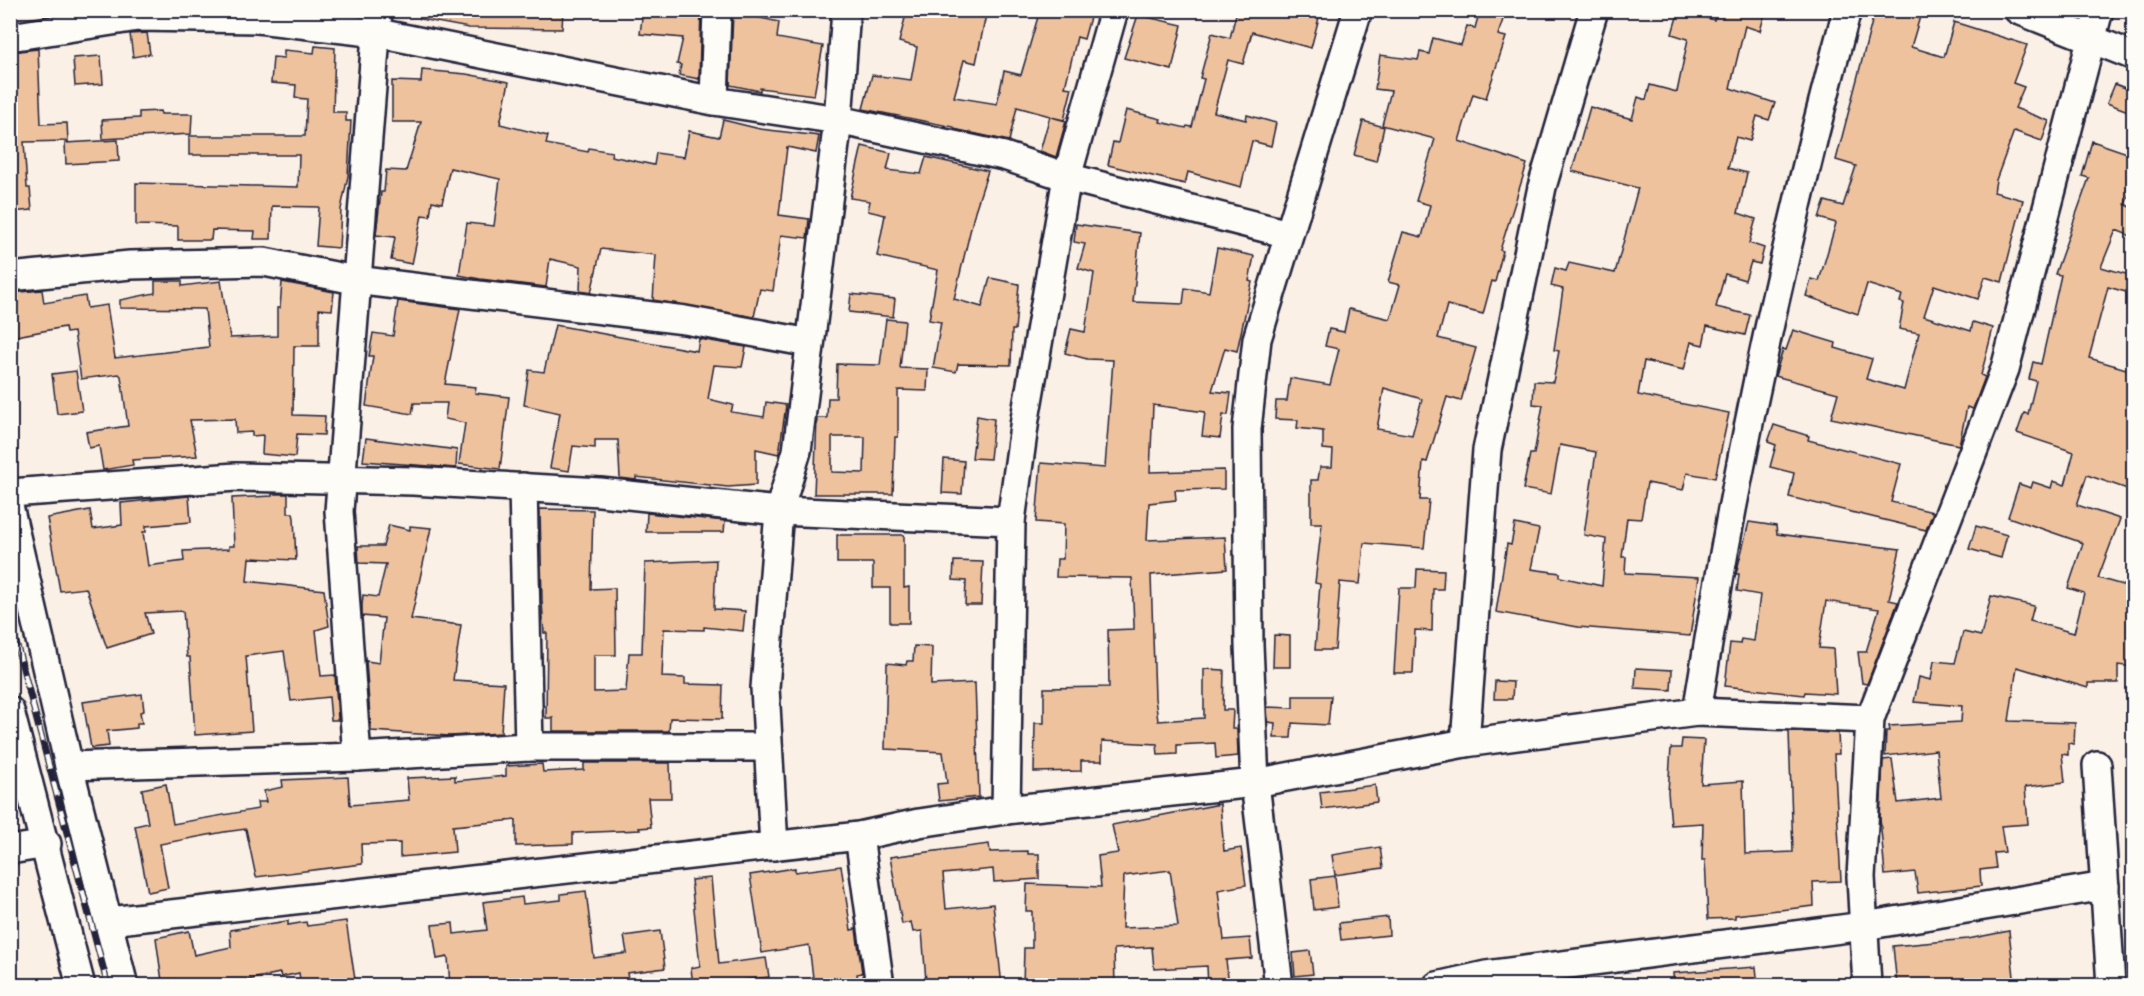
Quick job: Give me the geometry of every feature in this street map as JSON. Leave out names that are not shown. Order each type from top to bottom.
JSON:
[{"type":"street","points":[[714,101],[717,10]]},
{"type":"street","points":[[774,846],[765,688],[779,512],[797,451],[838,120],[846,10]]},
{"type":"street","points":[[1006,810],[1011,521],[1025,419],[1067,177],[1114,10]]},
{"type":"street","points":[[1279,986],[1255,783],[1249,645],[1247,429],[1257,339],[1283,262],[1288,234],[1358,10]]},
{"type":"street","points":[[1465,743],[1487,450],[1542,187],[1594,10]]},
{"type":"street","points":[[1697,712],[1750,414],[1805,164],[1847,10]]},
{"type":"street","points":[[2018,10],[2133,56]]},
{"type":"street","points":[[1867,986],[1860,877],[1870,719],[2005,369],[2099,10]]},
{"type":"street","points":[[10,37],[138,17],[378,22],[714,101],[838,120],[1004,156],[1067,177],[1288,234]]},
{"type":"street","points":[[357,757],[339,511],[355,280],[378,22]]},
{"type":"street","points":[[10,277],[130,265],[264,262],[355,280],[686,320],[810,344]]},
{"type":"street","points":[[10,493],[236,477],[340,479],[600,492],[779,512],[1011,521]]},
{"type":"street","points":[[523,487],[529,747]]},
{"type":"street","points":[[10,510],[69,766],[124,986]]},
{"type":"street","points":[[109,921],[859,836],[919,823],[1006,810],[1255,783],[1465,743],[1697,712],[1870,719]]},
{"type":"street","points":[[12,722],[46,844],[81,986]]},
{"type":"street","points":[[69,766],[357,757],[529,747],[768,747]]},
{"type":"street","points":[[2097,765],[2111,986]]},
{"type":"street","points":[[859,836],[880,986]]},
{"type":"street","points":[[10,850],[46,844]]},
{"type":"street","points":[[1437,986],[1534,977],[2105,886]]},
{"type":"building","points":[[421,10],[563,10],[562,29],[469,28],[420,19]]},
{"type":"building","points":[[643,10],[701,10],[699,79],[679,75],[681,65],[677,64],[683,38],[640,34]]},
{"type":"building","points":[[907,10],[987,10],[976,63],[964,60],[954,97],[997,104],[1004,71],[1021,75],[1040,10],[1092,10],[1084,39],[1077,37],[1065,87],[1072,88],[1064,120],[1051,117],[1066,121],[1056,157],[1040,151],[1050,116],[1017,107],[1009,141],[954,129],[954,127],[863,109],[872,75],[911,80],[917,47],[899,42]]},
{"type":"building","points":[[1237,10],[1321,10],[1311,48],[1252,32],[1243,64],[1228,60],[1214,112],[1246,120],[1247,115],[1276,123],[1271,146],[1252,141],[1241,187],[1188,172],[1185,184],[1108,165],[1113,142],[1118,143],[1126,110],[1161,119],[1160,122],[1186,128],[1187,126],[1192,127],[1204,79],[1200,78],[1212,33],[1230,38]]},
{"type":"building","points":[[1480,10],[1506,10],[1498,35],[1506,37],[1486,98],[1473,94],[1459,141],[1527,164],[1500,250],[1503,251],[1495,282],[1492,281],[1483,314],[1447,305],[1438,338],[1476,348],[1461,401],[1447,397],[1427,462],[1423,461],[1420,500],[1429,500],[1424,548],[1364,543],[1360,584],[1340,582],[1335,650],[1315,650],[1320,584],[1315,583],[1322,523],[1311,523],[1311,480],[1318,480],[1320,467],[1332,467],[1333,450],[1323,449],[1323,431],[1297,428],[1298,420],[1275,419],[1276,401],[1287,401],[1290,378],[1330,385],[1339,349],[1325,346],[1329,329],[1344,332],[1349,309],[1390,319],[1400,285],[1388,282],[1403,232],[1422,237],[1430,205],[1416,201],[1435,139],[1382,125],[1391,91],[1375,89],[1380,55],[1418,60],[1420,52],[1429,54],[1433,38],[1461,45],[1467,26],[1475,28]],"holes":[[[1384,388],[1422,399],[1412,435],[1377,429]]]},
{"type":"building","points":[[1679,10],[1714,20],[1715,16],[1709,13],[1709,10],[1766,10],[1760,31],[1745,26],[1730,88],[1775,103],[1769,120],[1757,116],[1750,141],[1736,137],[1728,168],[1747,173],[1738,213],[1756,219],[1749,243],[1764,248],[1760,264],[1751,262],[1745,280],[1725,274],[1716,307],[1750,315],[1745,335],[1707,326],[1703,345],[1691,342],[1684,370],[1644,361],[1638,395],[1729,413],[1715,478],[1687,473],[1683,490],[1647,483],[1641,519],[1627,518],[1622,557],[1626,557],[1625,573],[1699,577],[1690,636],[1578,627],[1496,612],[1507,544],[1511,545],[1515,524],[1539,529],[1531,569],[1560,573],[1560,577],[1602,586],[1606,539],[1584,535],[1596,452],[1560,445],[1551,494],[1523,489],[1530,454],[1534,454],[1543,405],[1533,404],[1534,381],[1553,382],[1559,351],[1554,350],[1563,289],[1551,286],[1555,268],[1566,271],[1569,263],[1615,273],[1638,188],[1572,171],[1590,107],[1632,119],[1638,97],[1646,100],[1650,85],[1677,92],[1688,39],[1672,34]]},
{"type":"building","points":[[1875,10],[1922,10],[1911,47],[1944,57],[1954,22],[2027,45],[2013,83],[2024,87],[2015,108],[2049,121],[2042,141],[2014,131],[1996,180],[1994,192],[2023,200],[2002,282],[1985,277],[1978,299],[1934,285],[1924,316],[1971,331],[1973,322],[1993,328],[1981,375],[1985,377],[1973,409],[1967,407],[1959,445],[1831,418],[1838,393],[1775,376],[1783,349],[1786,350],[1793,330],[1836,343],[1835,348],[1872,359],[1866,379],[1904,390],[1919,333],[1899,329],[1904,303],[1900,302],[1902,295],[1867,284],[1858,314],[1806,296],[1811,279],[1819,281],[1836,223],[1819,218],[1825,201],[1843,206],[1856,166],[1836,160]]},
{"type":"building","points":[[733,12],[779,22],[777,38],[823,46],[814,95],[760,88],[760,91],[730,85]]},
{"type":"building","points":[[1138,15],[1182,25],[1172,70],[1124,58]]},
{"type":"building","points":[[147,33],[150,54],[133,57],[130,34]]},
{"type":"building","points":[[315,46],[335,48],[333,112],[346,112],[346,121],[351,121],[348,176],[341,209],[339,248],[316,246],[319,207],[272,206],[271,239],[254,239],[255,231],[212,230],[211,240],[178,240],[178,226],[136,225],[136,183],[298,187],[299,155],[189,155],[189,136],[305,136],[307,99],[295,98],[296,85],[271,83],[273,57],[284,58],[284,50],[314,53]]},
{"type":"building","points":[[38,49],[41,124],[67,123],[68,141],[24,142],[27,188],[30,188],[32,210],[12,212],[10,52]]},
{"type":"building","points":[[101,56],[103,84],[75,86],[73,58]]},
{"type":"building","points":[[422,70],[466,74],[509,82],[500,124],[548,136],[546,144],[588,152],[589,148],[612,152],[611,156],[654,165],[656,153],[684,157],[689,131],[719,137],[723,120],[760,129],[819,136],[816,153],[787,147],[779,215],[809,219],[807,238],[781,235],[773,291],[760,289],[754,317],[653,300],[656,255],[601,249],[591,293],[580,291],[581,266],[550,259],[546,287],[459,275],[467,223],[494,226],[500,179],[450,168],[442,203],[432,201],[430,216],[422,215],[412,264],[391,260],[395,237],[376,235],[381,192],[384,192],[386,170],[406,171],[421,122],[392,122],[392,81],[421,82]]},
{"type":"building","points":[[2115,84],[2133,91],[2133,113],[2107,103]]},
{"type":"building","points":[[160,111],[161,114],[192,114],[191,134],[103,139],[102,120],[139,118],[139,112]]},
{"type":"building","points":[[1363,121],[1384,127],[1376,161],[1354,155]]},
{"type":"building","points":[[118,140],[119,161],[66,164],[65,143]]},
{"type":"building","points":[[2092,141],[2133,155],[2133,186],[2125,204],[2133,209],[2133,237],[2116,230],[2101,267],[2133,276],[2133,294],[2108,287],[2089,358],[2133,371],[2133,491],[2087,475],[2077,505],[2120,519],[2098,578],[2133,588],[2133,667],[2118,665],[2118,683],[2088,683],[2088,688],[2017,667],[2009,721],[2075,723],[2074,744],[2068,743],[2068,755],[2062,754],[2065,782],[2025,787],[2028,824],[2001,826],[2005,852],[1994,853],[1996,868],[1980,870],[1981,886],[1918,893],[1915,872],[1885,875],[1880,818],[1883,760],[1892,759],[1898,803],[1941,798],[1936,750],[1885,756],[1886,731],[1890,731],[1889,726],[1961,722],[1962,706],[1914,702],[1919,677],[1931,680],[1934,661],[1955,663],[1963,632],[1981,636],[1991,596],[2034,606],[2030,621],[2074,633],[2084,593],[2068,588],[2083,543],[2008,517],[2019,484],[2031,488],[2033,482],[2051,488],[2053,481],[2065,485],[2074,452],[2017,433],[2024,413],[2028,414],[2036,381],[2029,379],[2033,362],[2041,364],[2061,275],[2055,274],[2089,178],[2082,176]]},
{"type":"building","points":[[862,146],[891,153],[887,170],[921,174],[926,157],[988,171],[975,211],[954,299],[982,307],[990,278],[1019,284],[1015,330],[1012,330],[1011,365],[958,364],[956,372],[933,368],[941,322],[929,320],[938,270],[877,256],[885,215],[868,211],[870,201],[850,198]]},
{"type":"building","points":[[1076,224],[1140,233],[1133,302],[1183,304],[1185,288],[1209,292],[1217,248],[1254,256],[1249,281],[1252,282],[1237,351],[1225,348],[1212,391],[1231,393],[1228,415],[1223,415],[1220,438],[1202,436],[1205,412],[1153,405],[1150,472],[1224,470],[1224,489],[1175,490],[1176,500],[1149,503],[1147,540],[1225,537],[1227,569],[1151,575],[1155,698],[1158,721],[1204,718],[1204,669],[1224,670],[1223,710],[1233,710],[1232,729],[1237,729],[1238,756],[1216,758],[1215,743],[1177,745],[1177,754],[1158,755],[1157,744],[1102,741],[1102,761],[1081,761],[1081,771],[1034,772],[1035,723],[1044,723],[1044,688],[1109,687],[1108,630],[1134,629],[1132,578],[1056,577],[1057,559],[1063,559],[1064,524],[1036,522],[1041,463],[1105,468],[1113,360],[1087,359],[1065,353],[1071,329],[1085,332],[1094,273],[1078,268],[1085,244],[1074,242]]},
{"type":"building","points":[[155,281],[182,281],[182,286],[221,281],[230,338],[277,336],[277,308],[280,308],[282,282],[334,292],[332,310],[319,309],[319,346],[294,346],[293,415],[325,416],[324,435],[297,434],[295,457],[262,454],[263,435],[252,436],[252,432],[236,433],[235,419],[190,420],[197,456],[132,460],[133,465],[103,470],[99,446],[89,448],[86,432],[128,426],[121,376],[119,374],[81,379],[74,332],[66,333],[65,327],[16,336],[10,293],[42,290],[44,303],[85,296],[87,308],[107,305],[115,358],[209,347],[205,309],[120,308],[120,300],[155,293]]},
{"type":"building","points":[[851,294],[895,299],[893,317],[849,312]]},
{"type":"building","points":[[398,301],[460,309],[445,384],[476,387],[475,393],[509,397],[500,469],[459,464],[465,423],[445,419],[447,403],[414,403],[412,414],[366,406],[373,356],[369,356],[373,333],[393,336]]},
{"type":"building","points":[[886,319],[905,321],[900,368],[928,369],[927,391],[898,390],[898,437],[895,437],[893,494],[814,494],[817,418],[827,418],[828,398],[836,398],[837,364],[880,365]],"holes":[[[832,437],[865,437],[864,473],[832,472]]]},
{"type":"building","points":[[555,325],[697,351],[699,339],[746,347],[742,367],[714,365],[708,399],[733,405],[731,412],[764,417],[766,402],[786,405],[779,454],[756,449],[756,485],[728,487],[636,477],[636,480],[620,478],[618,440],[595,440],[595,448],[573,446],[569,471],[550,468],[560,413],[524,405],[529,370],[544,372]]},
{"type":"building","points":[[76,371],[82,411],[57,414],[52,374]]},
{"type":"building","points":[[977,416],[994,419],[990,459],[972,458]]},
{"type":"building","points":[[1774,425],[1809,436],[1808,440],[1901,464],[1891,502],[1933,512],[1926,530],[1789,497],[1794,473],[1770,467],[1776,445],[1768,442]]},
{"type":"building","points":[[366,438],[457,450],[456,468],[363,461]]},
{"type":"building","points":[[944,459],[964,461],[962,494],[942,493]]},
{"type":"building","points":[[272,494],[288,494],[288,513],[293,513],[294,518],[296,560],[249,558],[247,581],[324,590],[329,626],[316,630],[321,676],[335,675],[338,720],[331,720],[329,697],[291,701],[284,651],[246,656],[252,731],[195,735],[190,657],[187,657],[183,611],[145,613],[151,634],[107,648],[86,588],[60,591],[47,518],[90,510],[93,529],[122,525],[121,503],[189,496],[191,522],[146,526],[146,532],[143,532],[148,566],[184,561],[183,551],[229,549],[229,546],[234,546],[232,498],[272,496]]},
{"type":"building","points":[[540,509],[593,510],[591,589],[615,588],[616,655],[594,655],[594,692],[626,691],[629,653],[642,653],[645,563],[716,560],[714,609],[745,611],[743,631],[704,627],[704,630],[664,629],[662,677],[685,678],[685,684],[723,685],[722,719],[670,718],[669,731],[553,731],[553,718],[546,718],[547,633],[544,633],[542,601]]},
{"type":"building","points":[[647,513],[725,521],[724,532],[646,532]]},
{"type":"building","points":[[1749,522],[1776,526],[1777,534],[1900,549],[1889,600],[1898,602],[1867,684],[1862,683],[1858,652],[1866,652],[1879,609],[1826,601],[1819,648],[1833,649],[1836,694],[1805,692],[1804,695],[1725,686],[1730,643],[1740,644],[1741,639],[1754,641],[1760,595],[1737,591],[1739,574],[1736,574]]},
{"type":"building","points":[[389,525],[410,530],[410,526],[431,528],[411,619],[461,625],[453,680],[504,683],[501,733],[450,736],[371,731],[366,661],[379,663],[384,618],[362,616],[362,605],[363,595],[378,597],[386,564],[359,563],[358,546],[383,546]]},
{"type":"building","points":[[1976,526],[2007,535],[2001,558],[1969,549]]},
{"type":"building","points":[[837,535],[904,535],[904,588],[909,587],[909,623],[890,623],[890,588],[873,588],[873,563],[837,563]]},
{"type":"building","points":[[954,561],[983,562],[981,605],[965,605],[966,581],[953,580]]},
{"type":"building","points":[[1417,569],[1444,570],[1443,589],[1433,589],[1432,631],[1415,630],[1413,673],[1394,673],[1399,588],[1416,588]]},
{"type":"building","points":[[1274,635],[1290,636],[1290,667],[1273,667]]},
{"type":"building","points":[[914,646],[932,647],[931,685],[975,683],[979,797],[939,801],[937,784],[947,783],[943,752],[885,749],[887,663],[906,665],[907,661],[913,661]]},
{"type":"building","points":[[1636,668],[1672,670],[1671,690],[1635,688]]},
{"type":"building","points":[[1495,681],[1513,682],[1512,699],[1494,699]]},
{"type":"building","points":[[142,694],[144,711],[140,712],[142,723],[137,723],[137,728],[107,731],[109,746],[91,748],[83,702]]},
{"type":"building","points":[[1293,696],[1331,696],[1328,725],[1292,723],[1291,738],[1274,738],[1275,723],[1268,722],[1267,707],[1293,708]]},
{"type":"building","points":[[1789,731],[1838,733],[1839,754],[1834,754],[1841,881],[1813,882],[1814,906],[1735,915],[1735,918],[1708,919],[1705,860],[1702,860],[1703,823],[1671,825],[1668,792],[1671,748],[1681,748],[1682,739],[1704,740],[1701,784],[1743,781],[1745,854],[1793,852]]},
{"type":"building","points":[[584,763],[670,763],[671,798],[648,798],[651,827],[639,828],[640,830],[573,833],[573,844],[516,846],[516,820],[453,826],[455,852],[400,857],[400,843],[361,844],[362,864],[256,877],[246,829],[224,832],[160,844],[168,888],[148,892],[135,826],[148,823],[142,789],[166,784],[173,824],[258,809],[257,802],[266,802],[264,791],[283,787],[282,780],[348,777],[350,805],[409,800],[407,778],[455,776],[455,781],[506,776],[506,766],[542,764],[543,772],[584,770]]},
{"type":"building","points":[[1375,785],[1377,802],[1322,809],[1320,792]]},
{"type":"building","points":[[1220,804],[1224,851],[1241,848],[1246,885],[1218,890],[1224,940],[1250,938],[1252,958],[1226,960],[1229,986],[1208,986],[1207,966],[1154,969],[1152,947],[1114,949],[1115,986],[1023,986],[1024,948],[1032,948],[1032,911],[1026,911],[1027,884],[1101,887],[1098,856],[1118,853],[1112,825]],"holes":[[[1170,870],[1178,926],[1122,928],[1124,876]]]},
{"type":"building","points":[[989,844],[990,852],[1028,851],[1028,854],[1039,854],[1039,879],[994,882],[993,869],[943,874],[946,909],[993,904],[1002,986],[930,986],[929,980],[926,981],[922,931],[913,932],[911,922],[902,924],[890,857]]},
{"type":"building","points":[[1380,847],[1383,868],[1335,875],[1332,855]]},
{"type":"building","points":[[841,866],[851,930],[856,929],[862,973],[857,974],[859,986],[814,986],[809,945],[762,953],[750,875],[795,868],[795,872]]},
{"type":"building","points":[[1335,876],[1338,907],[1314,910],[1311,879]]},
{"type":"building","points":[[711,878],[719,964],[766,958],[769,977],[744,980],[745,986],[693,986],[691,968],[700,966],[691,880]]},
{"type":"building","points":[[586,891],[594,958],[627,953],[624,936],[660,931],[665,968],[627,973],[629,986],[450,986],[448,957],[437,959],[432,925],[453,923],[454,934],[487,930],[483,902],[522,897],[523,904],[561,900],[561,894]]},
{"type":"building","points":[[1388,917],[1389,935],[1341,940],[1339,923]]},
{"type":"building","points":[[288,921],[288,925],[306,922],[307,926],[346,921],[356,986],[301,986],[299,973],[281,977],[280,973],[233,983],[234,986],[171,986],[170,979],[162,981],[156,938],[189,931],[194,955],[231,947],[230,930]]},
{"type":"building","points":[[2009,931],[2015,986],[1897,986],[1893,946],[1968,939]]},
{"type":"building","points":[[1310,951],[1313,974],[1295,976],[1293,953]]},
{"type":"building","points":[[1756,967],[1758,986],[1674,986],[1673,973]]},
{"type":"railway","points":[[10,620],[108,986]]}]
